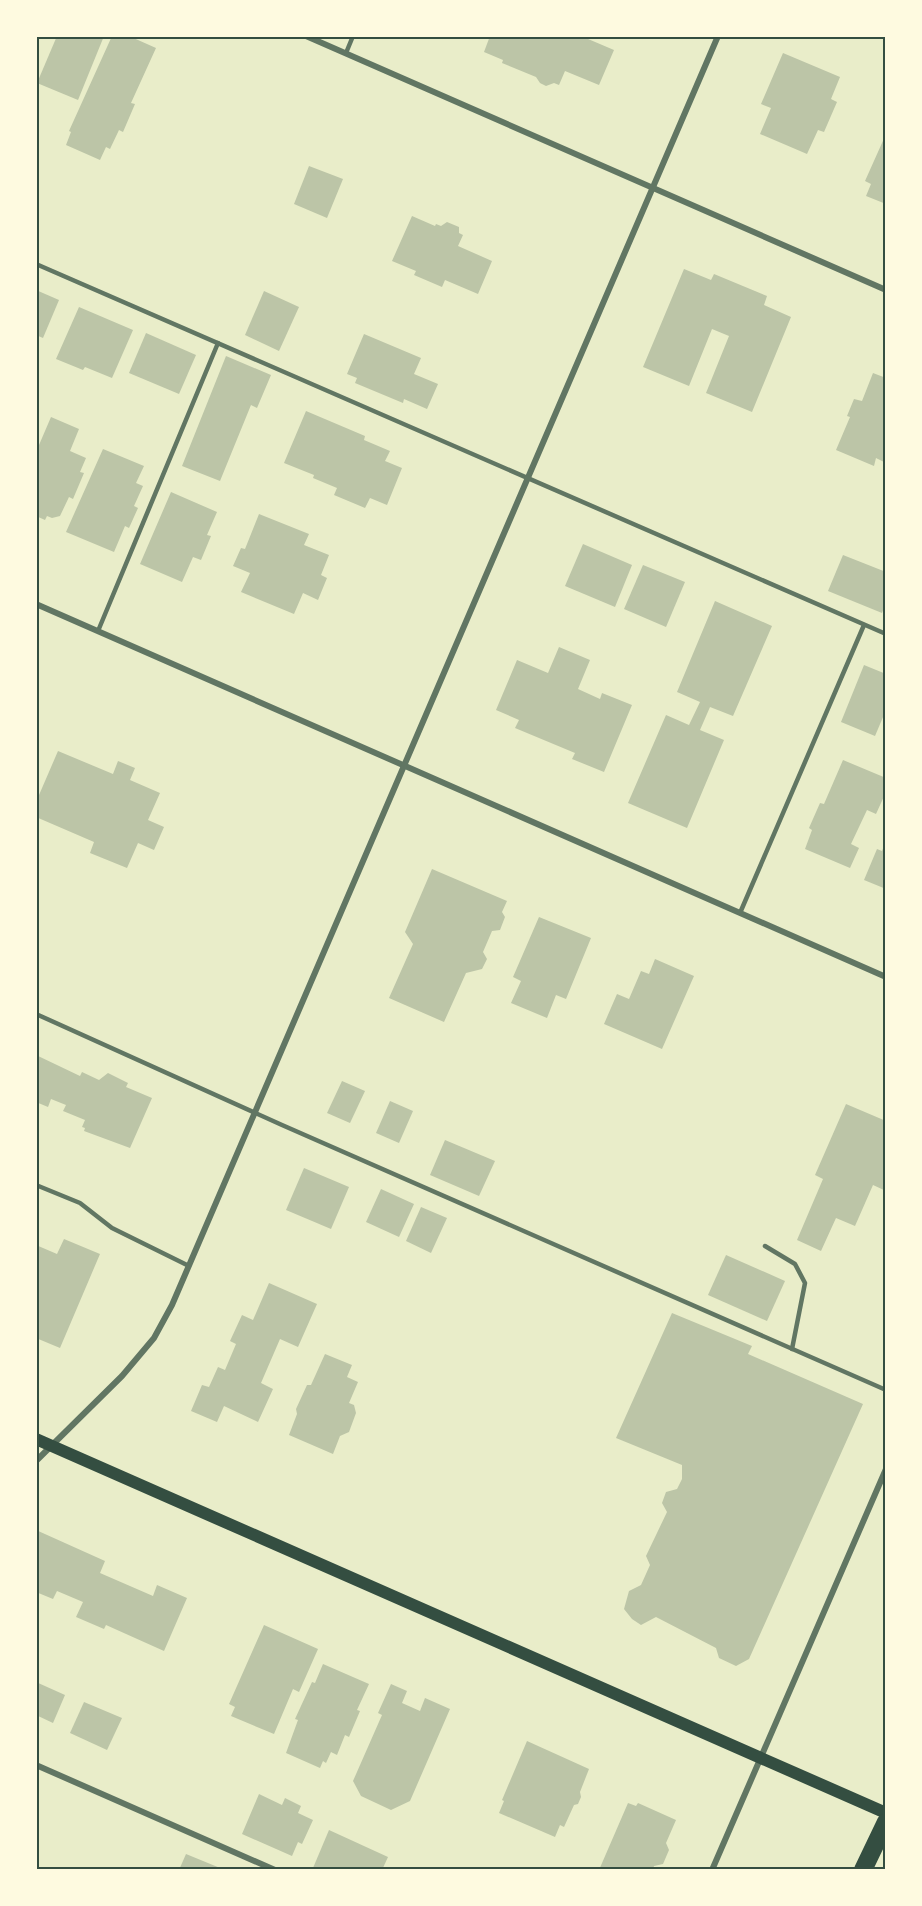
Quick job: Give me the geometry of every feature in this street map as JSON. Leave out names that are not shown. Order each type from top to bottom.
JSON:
[{"type":"highway","points":[[863,1870],[886,1822]]},
{"type":"main road","points":[[36,1439],[886,1813]]},
{"type":"street","points":[[306,36],[886,290]]},
{"type":"street","points":[[36,1461],[122,1376],[154,1338],[165,1321],[718,36]]},
{"type":"street","points":[[36,604],[886,977]]},
{"type":"street","points":[[712,1870],[886,1469]]},
{"type":"street","points":[[36,1765],[275,1870]]},
{"type":"lane","points":[[346,53],[353,36]]},
{"type":"lane","points":[[36,264],[886,634]]},
{"type":"lane","points":[[98,632],[218,343]]},
{"type":"lane","points":[[741,914],[864,625]]},
{"type":"lane","points":[[36,1014],[254,1113],[886,1390]]},
{"type":"lane","points":[[36,1185],[80,1203],[112,1228],[189,1266]]},
{"type":"lane","points":[[765,1246],[795,1264],[805,1283],[792,1349]]},
{"type":"building","points":[[57,36],[104,36],[78,100],[37,83]]},
{"type":"building","points":[[112,36],[129,36],[156,48],[131,103],[135,104],[123,132],[119,130],[110,149],[106,147],[100,160],[66,145],[71,132],[69,131]]},
{"type":"building","points":[[490,36],[581,36],[614,50],[599,85],[565,71],[559,85],[554,83],[546,86],[536,77],[502,63],[503,60],[484,52]]},
{"type":"building","points":[[783,53],[840,77],[831,99],[837,102],[824,132],[818,130],[807,154],[760,134],[771,108],[761,104]]},
{"type":"building","points":[[886,134],[886,204],[866,196],[871,184],[865,181]]},
{"type":"building","points":[[309,166],[343,179],[327,218],[294,204]]},
{"type":"building","points":[[412,216],[435,226],[436,224],[441,226],[447,222],[459,227],[459,233],[463,235],[458,246],[492,261],[478,294],[445,280],[442,287],[414,275],[416,271],[392,261]]},
{"type":"building","points":[[684,269],[711,280],[714,274],[767,296],[764,305],[791,317],[752,412],[706,393],[729,336],[712,329],[689,386],[643,367]]},
{"type":"building","points":[[36,290],[59,300],[43,338],[36,335]]},
{"type":"building","points":[[264,291],[299,307],[279,351],[245,335]]},
{"type":"building","points":[[79,307],[133,330],[112,378],[56,359]]},
{"type":"building","points":[[146,333],[196,355],[179,394],[129,373]]},
{"type":"building","points":[[364,334],[421,358],[414,374],[438,384],[427,409],[404,399],[403,403],[355,383],[357,378],[347,374]]},
{"type":"building","points":[[226,356],[271,375],[257,408],[251,405],[220,481],[182,466]]},
{"type":"building","points":[[873,373],[886,378],[886,463],[876,458],[874,466],[836,450],[850,417],[847,416],[854,399],[862,401]]},
{"type":"building","points":[[306,411],[365,436],[364,440],[390,451],[385,461],[402,468],[387,505],[370,498],[365,508],[334,495],[337,488],[313,478],[314,475],[284,463]]},
{"type":"building","points":[[51,417],[79,429],[70,451],[86,458],[80,472],[84,473],[73,499],[69,497],[60,516],[52,518],[47,516],[45,520],[36,516],[36,443],[39,445]]},
{"type":"building","points":[[103,449],[144,466],[136,483],[143,486],[134,506],[138,508],[129,528],[125,526],[114,552],[66,532]]},
{"type":"building","points":[[171,492],[217,512],[207,535],[211,536],[201,560],[193,557],[182,582],[140,564]]},
{"type":"building","points":[[259,514],[309,534],[304,545],[329,555],[321,575],[327,578],[318,600],[303,593],[294,614],[241,592],[250,573],[233,566],[241,548],[245,549]]},
{"type":"building","points":[[583,544],[632,565],[615,607],[565,586]]},
{"type":"building","points":[[843,555],[886,572],[886,602],[882,613],[828,591]]},
{"type":"building","points":[[643,565],[685,582],[666,627],[624,609]]},
{"type":"building","points":[[715,601],[772,626],[733,716],[710,707],[700,730],[724,740],[687,828],[628,803],[666,715],[689,725],[700,702],[677,692]]},
{"type":"building","points":[[559,647],[590,660],[578,689],[600,699],[602,693],[632,705],[604,772],[572,759],[575,753],[515,728],[519,720],[496,710],[517,660],[548,673]]},
{"type":"building","points":[[864,665],[886,674],[886,710],[875,736],[841,722]]},
{"type":"building","points":[[58,751],[113,774],[118,761],[135,768],[130,780],[160,793],[148,820],[164,827],[154,850],[138,843],[127,868],[90,853],[94,842],[36,817],[36,802]]},
{"type":"building","points":[[843,760],[886,778],[886,792],[876,814],[867,810],[851,844],[859,848],[850,868],[805,849],[812,830],[809,828],[820,803],[824,804]]},
{"type":"building","points":[[886,841],[886,889],[864,880],[877,849],[882,851]]},
{"type":"building","points":[[432,869],[507,901],[502,912],[505,917],[500,930],[492,931],[483,952],[487,959],[482,969],[466,973],[444,1022],[389,998],[413,944],[405,932]]},
{"type":"building","points":[[539,917],[591,938],[566,999],[556,995],[547,1018],[511,1003],[521,981],[513,977]]},
{"type":"building","points":[[655,959],[694,976],[662,1049],[604,1024],[617,994],[629,999],[641,971],[649,974]]},
{"type":"building","points":[[36,1055],[80,1076],[82,1072],[99,1080],[108,1073],[128,1083],[126,1087],[152,1098],[130,1148],[84,1131],[85,1128],[82,1127],[85,1120],[63,1111],[66,1105],[51,1099],[48,1107],[36,1102]]},
{"type":"building","points":[[342,1081],[365,1091],[350,1123],[327,1113]]},
{"type":"building","points":[[390,1101],[413,1111],[399,1143],[376,1133]]},
{"type":"building","points":[[846,1104],[886,1121],[886,1191],[873,1185],[855,1226],[836,1218],[821,1251],[797,1240],[823,1179],[815,1175]]},
{"type":"building","points":[[445,1140],[495,1161],[479,1196],[430,1175]]},
{"type":"building","points":[[304,1168],[349,1187],[331,1229],[286,1210]]},
{"type":"building","points":[[381,1189],[414,1204],[399,1237],[366,1222]]},
{"type":"building","points":[[421,1207],[447,1218],[431,1253],[406,1241]]},
{"type":"building","points":[[64,1239],[100,1254],[60,1348],[36,1338],[36,1245],[57,1254]]},
{"type":"building","points":[[726,1255],[785,1281],[767,1321],[708,1295]]},
{"type":"building","points":[[269,1283],[317,1304],[298,1347],[280,1339],[261,1383],[273,1389],[258,1422],[224,1406],[217,1422],[191,1411],[202,1385],[209,1387],[218,1367],[225,1370],[236,1344],[230,1341],[242,1315],[253,1320]]},
{"type":"building","points":[[672,1313],[752,1346],[748,1354],[863,1404],[749,1659],[736,1666],[719,1658],[716,1648],[656,1617],[641,1625],[624,1609],[629,1591],[641,1585],[650,1565],[646,1556],[667,1512],[662,1503],[666,1492],[677,1489],[682,1479],[682,1465],[616,1438]]},
{"type":"building","points":[[325,1354],[352,1365],[347,1377],[358,1382],[349,1403],[354,1405],[356,1413],[349,1432],[340,1436],[333,1454],[289,1435],[297,1414],[296,1409],[307,1385],[311,1385]]},
{"type":"building","points":[[36,1530],[105,1561],[100,1573],[153,1596],[157,1585],[187,1598],[164,1651],[106,1625],[104,1629],[76,1617],[83,1602],[57,1591],[53,1599],[36,1592]]},
{"type":"building","points":[[264,1625],[318,1649],[299,1692],[293,1689],[274,1734],[231,1716],[235,1707],[229,1704]]},
{"type":"building","points":[[323,1664],[369,1684],[357,1710],[360,1711],[349,1737],[345,1735],[337,1755],[331,1752],[326,1763],[323,1761],[320,1768],[286,1753],[298,1720],[295,1719]]},
{"type":"building","points":[[36,1682],[65,1695],[53,1723],[36,1715]]},
{"type":"building","points":[[391,1684],[407,1691],[402,1703],[420,1711],[425,1698],[450,1709],[410,1801],[391,1810],[361,1796],[353,1781],[382,1715],[378,1713]]},
{"type":"building","points":[[84,1702],[122,1718],[107,1750],[70,1733]]},
{"type":"building","points":[[527,1741],[589,1769],[578,1804],[574,1805],[564,1827],[560,1825],[555,1837],[499,1813],[504,1801],[502,1800]]},
{"type":"building","points":[[259,1794],[282,1805],[285,1798],[301,1806],[298,1813],[313,1820],[302,1844],[298,1842],[292,1856],[242,1834]]},
{"type":"building","points":[[628,1803],[636,1806],[638,1803],[676,1820],[666,1843],[669,1850],[663,1864],[654,1866],[653,1870],[599,1870]]},
{"type":"building","points":[[329,1830],[388,1857],[382,1870],[318,1870],[313,1868]]},
{"type":"building","points":[[186,1854],[225,1870],[179,1870]]}]
